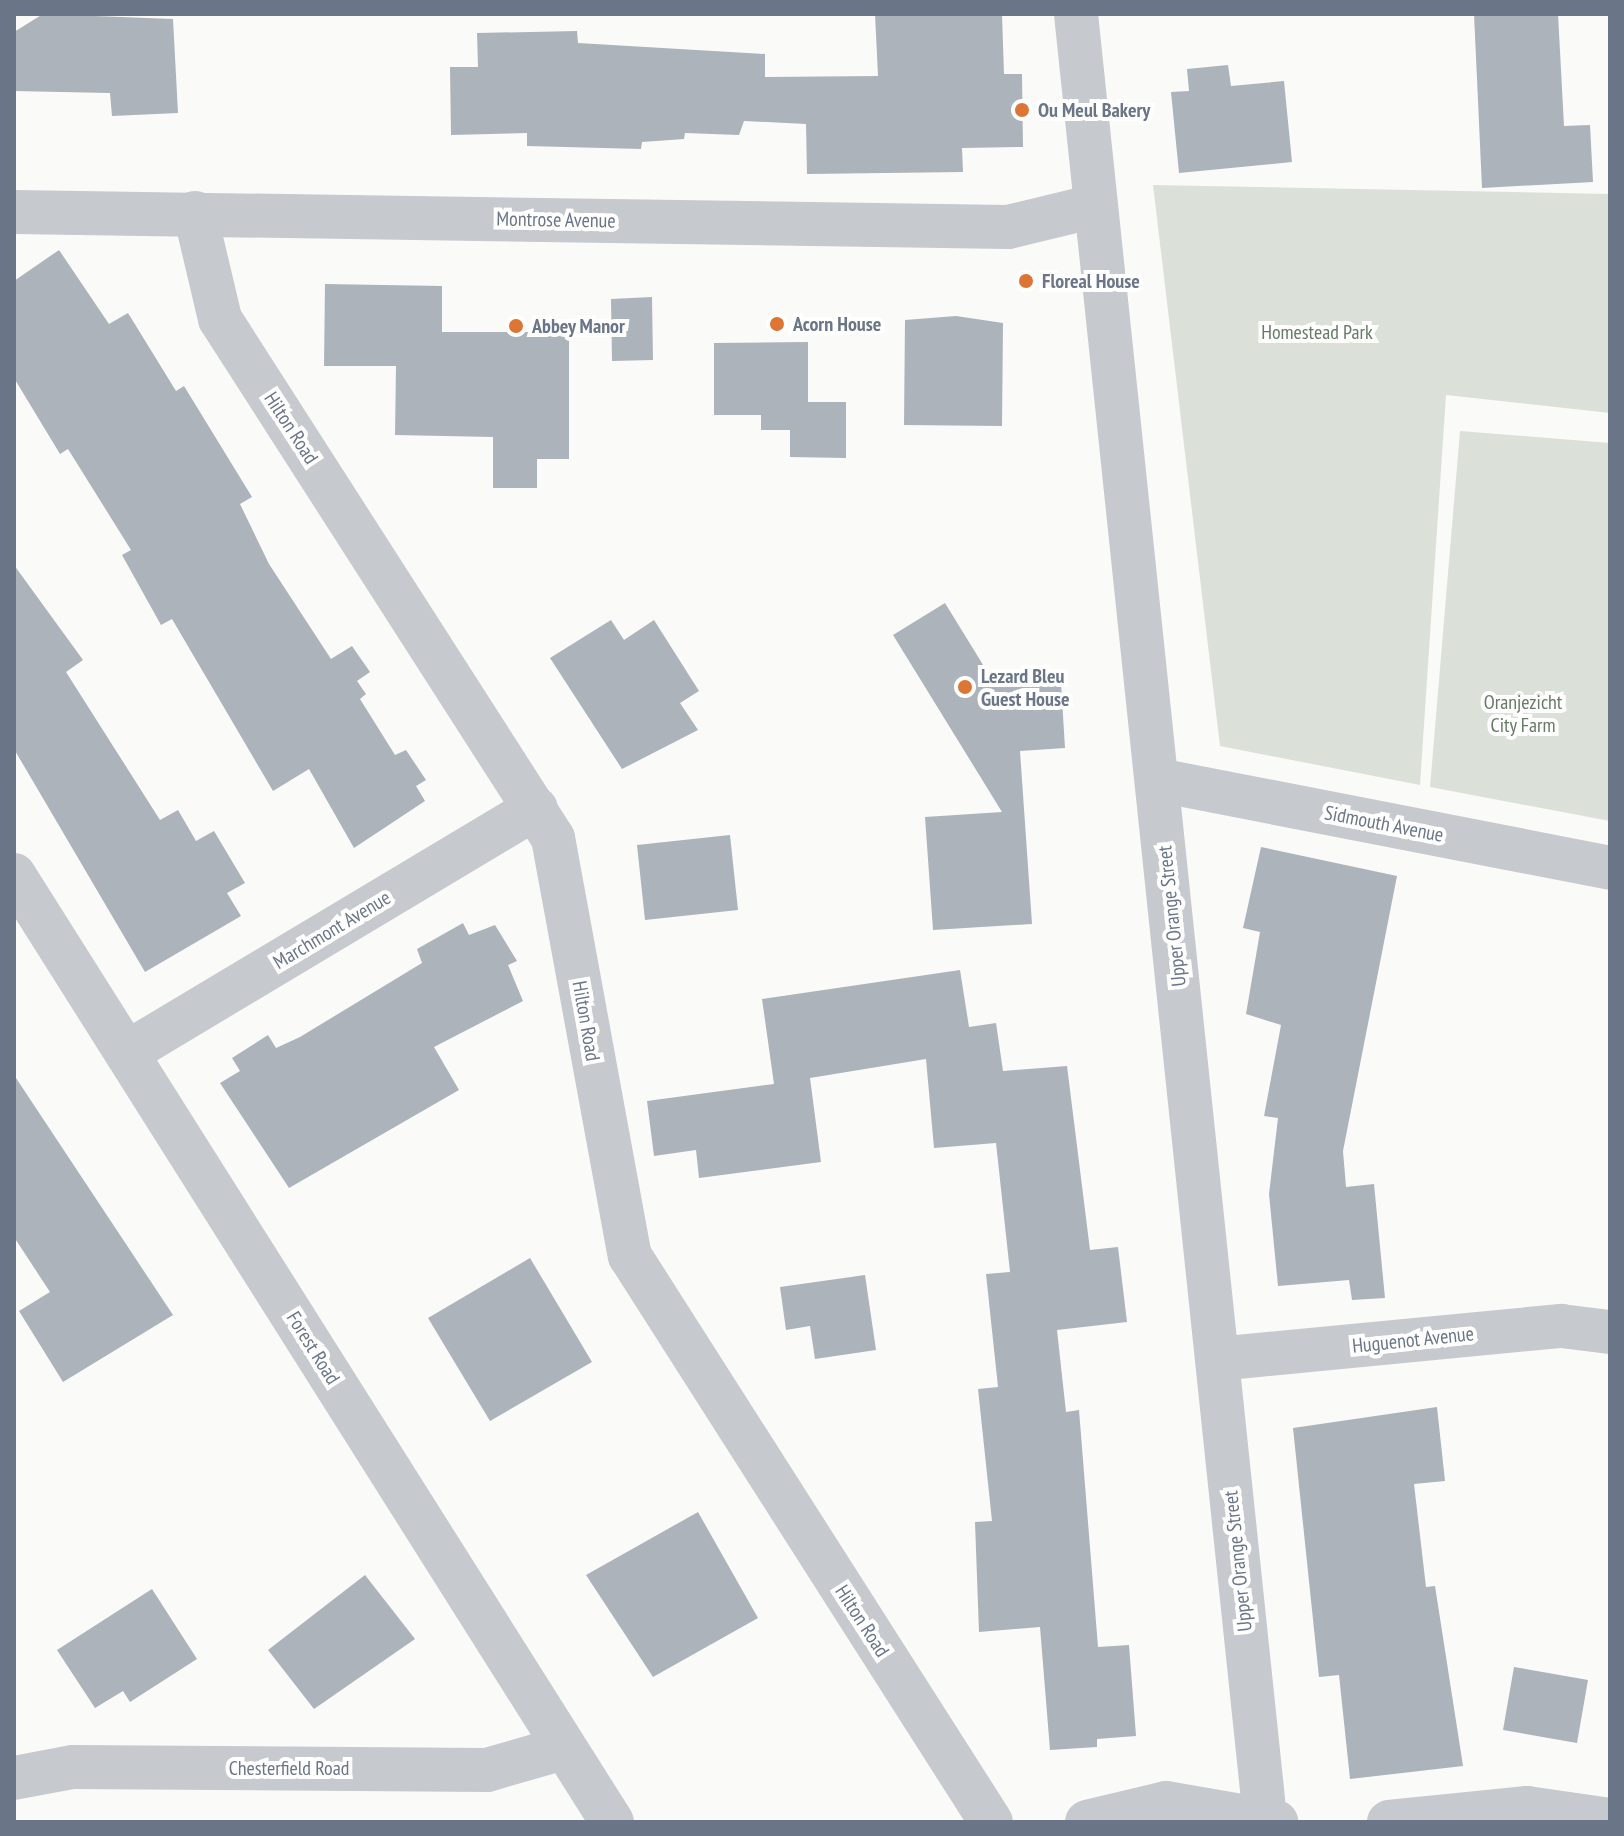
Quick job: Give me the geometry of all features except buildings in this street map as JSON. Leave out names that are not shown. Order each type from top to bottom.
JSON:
[{"type":"street","name":"Upper Orange Street","points":[[1076,14],[1217,1359],[1271,1820]]},
{"type":"street","name":"Montrose Avenue","points":[[14,212],[1008,227],[1095,206]]},
{"type":"street","name":"Hilton Road","points":[[195,213],[220,319],[553,838],[630,1256],[991,1822]]},
{"type":"street","name":"Sidmouth Avenue","points":[[1158,780],[1610,868]]},
{"type":"street","name":"Marchmont Avenue","points":[[128,1052],[536,808]]},
{"type":"street","name":"Forest Road","points":[[14,875],[612,1822]]},
{"type":"street","name":"Huguenot Avenue","points":[[1217,1359],[1561,1326],[1610,1332]]},
{"type":"street","name":"Chesterfield Road","points":[[14,1778],[73,1767],[487,1770],[563,1748]]},
{"type":"street","points":[[1087,1822],[1166,1803],[1271,1820]]},
{"type":"street","points":[[1389,1822],[1527,1808],[1610,1820]]},
{"type":"green space","name":"Homestead Park","points":[[1153,185],[1610,194],[1610,413],[1446,395],[1420,785],[1220,746]]},
{"type":"green space","name":"Oranjezicht City Farm","points":[[1460,431],[1610,443],[1610,821],[1430,787]]},
{"type":"place","name":"Ou Meul Bakery","points":[[1022,110]]},
{"type":"place","name":"Floreal House","points":[[1026,281]]},
{"type":"place","name":"Acorn House","points":[[777,324]]},
{"type":"place","name":"Abbey Manor","points":[[516,326]]},
{"type":"place","name":"Lezard Bleu Guest House","points":[[965,687]]}]
